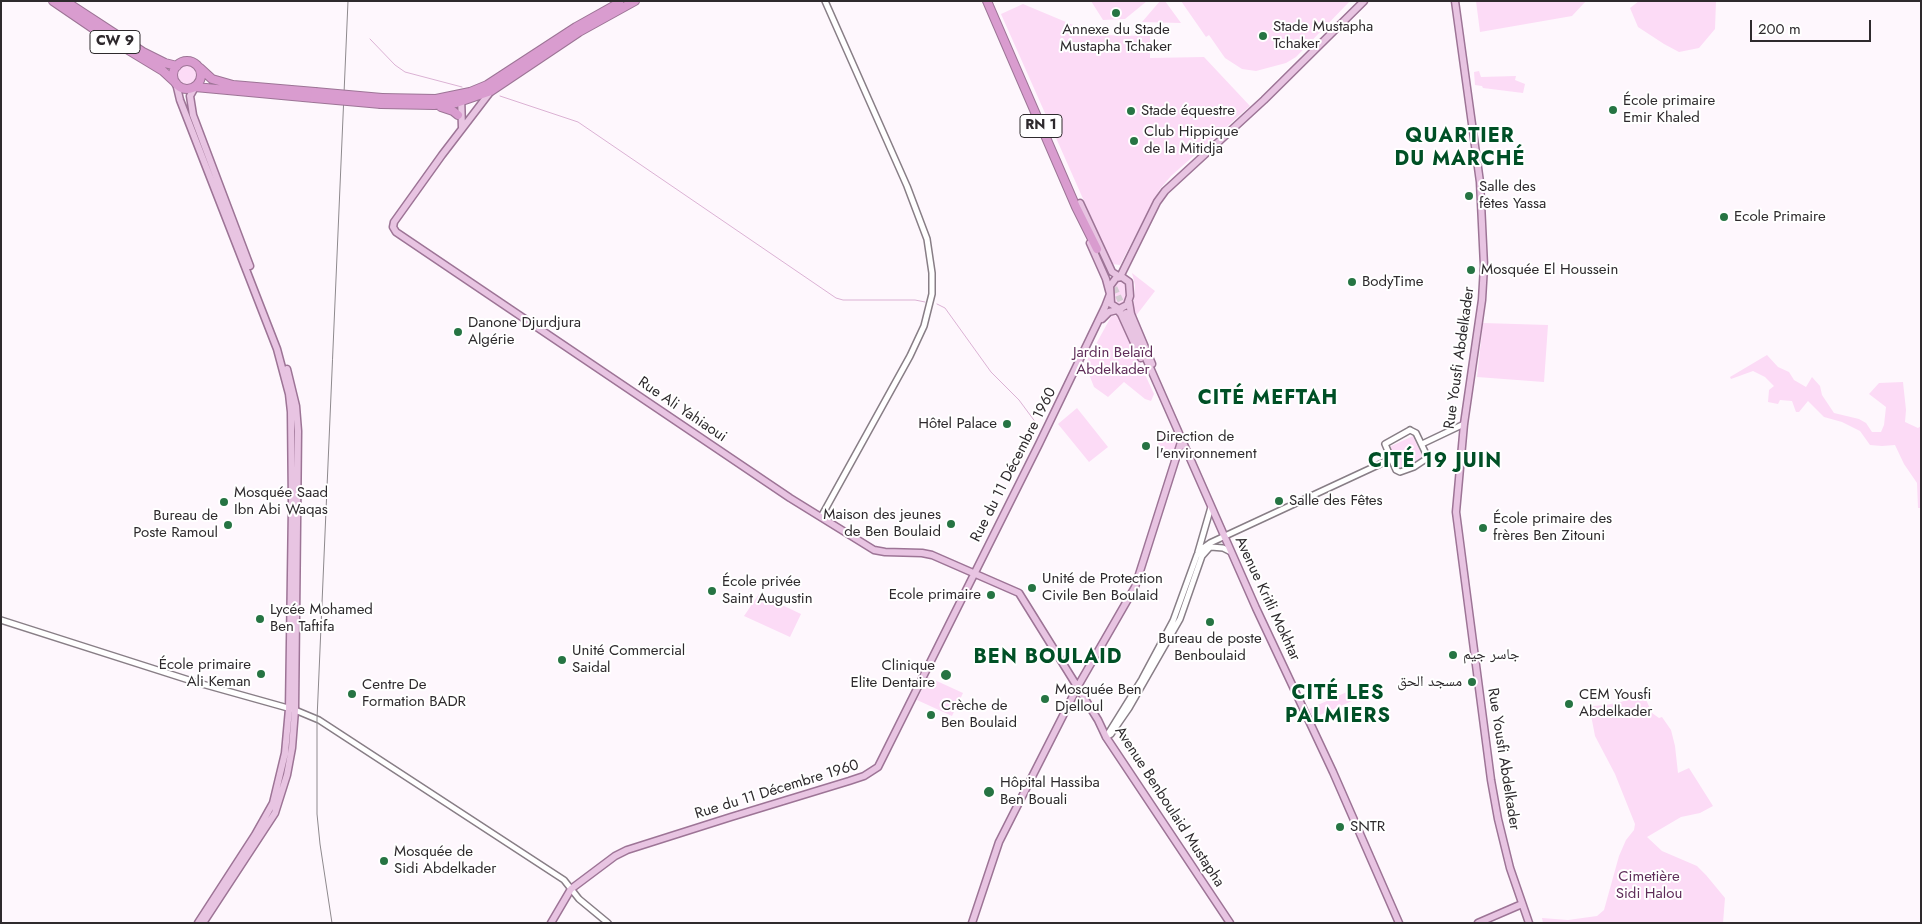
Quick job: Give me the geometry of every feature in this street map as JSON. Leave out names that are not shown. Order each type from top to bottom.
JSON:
[{"type":"highway","name":"CW 9","points":[[53,1],[97,31],[163,71],[176,83]]},
{"type":"highway","name":"CW 9","points":[[65,1],[143,52],[165,63],[177,66]]},
{"type":"highway","points":[[381,101],[459,99],[487,85],[576,27],[623,1]]},
{"type":"highway","points":[[434,105],[491,91],[579,32],[635,1]]},
{"type":"highway","name":"RN 1","points":[[987,1],[1078,205]]},
{"type":"highway","name":"RN 1","points":[[992,1],[1097,249]]},
{"type":"highway","points":[[314,95],[233,85],[212,79],[191,62],[182,62],[177,66],[174,73],[176,83],[180,88],[186,90],[195,87],[434,105],[448,109],[458,115]]},
{"type":"highway","points":[[195,87],[202,76],[200,68]]},
{"type":"main road","points":[[1156,382],[1142,362],[1121,310],[1112,304],[1110,294],[1112,282],[1120,277],[1157,202],[1165,191],[1264,100],[1364,1]]},
{"type":"main road","name":"Rue Yousfi Abdelkader","points":[[1455,1],[1480,182],[1484,266],[1482,300],[1464,424],[1456,512],[1460,557],[1498,819],[1510,868],[1529,923]]},
{"type":"main road","points":[[176,83],[180,100],[277,350],[289,394],[292,420],[292,748],[287,775],[275,813],[203,923]]},
{"type":"main road","points":[[195,87],[190,96],[193,114],[280,346],[296,406],[298,431],[298,506],[292,710],[285,753],[273,803],[256,835],[198,923]]},
{"type":"main road","points":[[462,128],[491,91]]},
{"type":"main road","points":[[459,99],[458,115],[462,128]]},
{"type":"main road","points":[[459,99],[462,128]]},
{"type":"main road","name":"Rue Ali Yahiaoui","points":[[462,128],[394,222],[393,226],[399,235],[821,518],[874,550],[885,552],[922,552],[974,573]]},
{"type":"main road","name":"RN 1","points":[[1078,205],[1108,268]]},
{"type":"main road","name":"RN 1","points":[[1078,205],[1110,294]]},
{"type":"main road","name":"RN 1","points":[[1097,249],[1108,268],[1120,277]]},
{"type":"main road","points":[[1108,268],[1122,267],[1134,250]]},
{"type":"main road","points":[[1134,250],[1128,270],[1130,284],[1129,302],[1131,314],[1152,362],[1156,382]]},
{"type":"main road","points":[[1120,277],[1130,284]]},
{"type":"main road","name":"Rue du 11 Décembre 1960","points":[[551,923],[571,888],[614,856],[628,850],[849,782],[874,772],[881,762],[1098,324],[1110,294]]},
{"type":"main road","points":[[1121,310],[1129,302]]},
{"type":"main road","name":"Rue du 11 Décembre 1960","points":[[1098,324],[1106,313],[1121,310]]},
{"type":"main road","name":"Avenue Kritli Mokhtar","points":[[1156,382],[1211,507],[1333,772],[1399,923]]},
{"type":"main road","points":[[972,923],[999,842],[1078,686],[1135,587],[1182,439]]},
{"type":"main road","name":"Avenue Benboulaid Mustapha","points":[[974,573],[1019,592],[1078,686],[1106,737],[1230,923]]},
{"type":"main road","points":[[1478,923],[1522,904]]},
{"type":"street","points":[[821,518],[910,356],[924,326],[932,294],[932,273],[927,239],[907,186],[825,1]]},
{"type":"street","points":[[1422,444],[1464,424]]},
{"type":"street","points":[[1410,430],[1415,432],[1422,444],[1426,459],[1414,467],[1400,472],[1396,470],[1385,444],[1410,430]]},
{"type":"street","points":[[1106,737],[1114,730],[1146,681],[1180,618],[1202,556],[1211,546],[1391,459]]},
{"type":"street","points":[[1106,737],[1142,679],[1173,621],[1197,555],[1211,507]]},
{"type":"street","points":[[1197,555],[1209,544],[1226,539]]},
{"type":"street","points":[[1211,546],[1232,552]]},
{"type":"street","points":[[1,620],[319,720],[564,880],[588,908],[608,923]]},
{"type":"green space","name":"Annexe du Stade Mustapha Tchaker","points":[[1091,1],[1147,1],[1125,19],[1103,20]]},
{"type":"green space","points":[[1160,1],[1165,1],[1181,23],[1142,22]]},
{"type":"green space","name":"Stade Mustapha Tchaker","points":[[1181,1],[1350,1],[1296,57],[1286,63],[1256,71],[1242,69],[1225,58],[1209,35],[1206,37]]},
{"type":"green space","points":[[1476,1],[1586,1],[1572,16],[1480,32]]},
{"type":"green space","points":[[1639,1],[1716,1],[1715,29],[1699,48],[1679,52],[1638,27],[1630,8]]},
{"type":"green space","name":"Club Hippique de la Mitidja","points":[[1023,4],[1097,35],[1150,36],[1150,58],[1204,57],[1250,106],[1171,176],[1160,189],[1120,265],[1112,264],[1001,14]]},
{"type":"green space","points":[[188,65],[196,68],[199,76],[196,84],[188,87],[180,84],[177,76],[180,68]]},
{"type":"green space","points":[[1479,71],[1481,77],[1516,76],[1515,80],[1525,84],[1523,93],[1483,88],[1482,86],[1475,85],[1474,72]]},
{"type":"green space","points":[[1132,273],[1155,291],[1135,317],[1133,311],[1135,285]]},
{"type":"green space","points":[[1120,280],[1127,285],[1128,298],[1125,304],[1119,306],[1112,299],[1112,287],[1115,281]]},
{"type":"green space","name":"Jardin Belaïd Abdelkader","points":[[1112,315],[1117,316],[1120,320],[1154,394],[1151,401],[1145,399],[1124,382],[1108,397],[1094,387],[1085,364]]},
{"type":"green space","points":[[1483,323],[1548,325],[1544,382],[1477,377]]},
{"type":"green space","points":[[1767,355],[1778,367],[1789,372],[1794,380],[1806,387],[1812,377],[1820,386],[1822,395],[1834,413],[1859,419],[1866,423],[1872,432],[1881,432],[1884,425],[1886,407],[1869,394],[1879,383],[1903,382],[1906,410],[1905,422],[1918,428],[1921,426],[1921,508],[1918,508],[1917,483],[1904,464],[1895,445],[1870,445],[1860,431],[1842,422],[1824,417],[1808,401],[1799,412],[1796,412],[1792,401],[1780,400],[1778,404],[1768,402],[1769,390],[1774,386],[1765,377],[1753,371],[1731,379],[1730,377]]},
{"type":"green space","points":[[1077,408],[1108,447],[1089,462],[1058,424]]},
{"type":"green space","points":[[1168,429],[1177,445],[1176,450],[1173,452],[1162,449],[1158,445],[1158,437]]},
{"type":"green space","points":[[1413,436],[1424,459],[1399,470],[1389,447]]},
{"type":"green space","points":[[759,594],[801,614],[790,637],[744,616]]},
{"type":"green space","points":[[928,677],[963,693],[952,716],[917,700]]},
{"type":"green space","points":[[1349,691],[1354,692],[1355,695],[1352,701],[1313,718],[1309,709]]},
{"type":"green space","name":"Cimetière Sidi Halou","points":[[1643,693],[1652,713],[1659,718],[1662,717],[1671,730],[1678,773],[1689,768],[1713,806],[1700,813],[1681,817],[1647,837],[1662,851],[1697,866],[1706,875],[1725,898],[1723,923],[1543,923],[1542,918],[1568,920],[1597,916],[1604,910],[1619,856],[1626,840],[1634,830],[1635,824],[1615,774],[1595,736],[1591,715],[1593,706],[1621,702]]},
{"type":"waterway","points":[[370,39],[395,65],[405,72],[462,87]]},
{"type":"waterway","points":[[500,96],[578,122],[836,298],[843,300],[915,300],[925,302]]},
{"type":"waterway","points":[[937,304],[945,308],[991,372],[1019,400],[1039,427]]},
{"type":"tunnel","points":[[1107,271],[1125,311]]},
{"type":"railway","points":[[332,923],[317,814],[317,719],[348,1]]},
{"type":"place","name":"Annexe du Stade Mustapha Tchaker","points":[[1116,13]]},
{"type":"place","name":"Stade Mustapha Tchaker","points":[[1263,36]]},
{"type":"place","name":"École primaire Emir Khaled","points":[[1613,110]]},
{"type":"place","name":"Stade équestre","points":[[1131,111]]},
{"type":"place","name":"Club Hippique de la Mitidja","points":[[1134,141]]},
{"type":"place","name":"Salle des fêtes Yassa","points":[[1469,196]]},
{"type":"place","name":"Ecole Primaire","points":[[1724,217]]},
{"type":"place","name":"Mosquée El Houssein","points":[[1471,270]]},
{"type":"place","name":"BodyTime","points":[[1352,282]]},
{"type":"place","name":"Danone Djurdjura Algérie","points":[[458,332]]},
{"type":"place","name":"Hôtel Palace","points":[[1007,424]]},
{"type":"place","name":"Direction de l'environnement","points":[[1146,446]]},
{"type":"place","name":"Salle des Fêtes","points":[[1279,501]]},
{"type":"place","name":"Mosquée Saad Ibn Abi Waqas","points":[[224,502]]},
{"type":"place","name":"Maison des jeunes de Ben Boulaid","points":[[951,524]]},
{"type":"place","name":"Bureau de Poste Ramoul","points":[[228,525]]},
{"type":"place","name":"École primaire des frères Ben Zitouni","points":[[1483,528]]},
{"type":"place","name":"Unité de Protection Civile Ben Boulaid","points":[[1032,588]]},
{"type":"place","name":"École privée Saint Augustin","points":[[712,591]]},
{"type":"place","name":"Ecole primaire","points":[[991,595]]},
{"type":"place","name":"Lycée Mohamed Ben Taftifa","points":[[260,619]]},
{"type":"place","name":"Bureau de poste Benboulaid","points":[[1210,622]]},
{"type":"place","name":"جاسر جيم","points":[[1453,655]]},
{"type":"place","name":"Unité Commercial Saidal","points":[[562,660]]},
{"type":"place","name":"École primaire Ali Keman","points":[[261,674]]},
{"type":"place","name":"Clinique Elite Dentaire","points":[[946,675]]},
{"type":"place","name":"مسجد الحق","points":[[1472,682]]},
{"type":"place","name":"Centre De Formation BADR","points":[[352,694]]},
{"type":"place","name":"Mosquée Ben Djelloul","points":[[1045,699]]},
{"type":"place","name":"CEM Yousfi Abdelkader","points":[[1569,704]]},
{"type":"place","name":"Crèche de Ben Boulaid","points":[[931,715]]},
{"type":"place","name":"Hôpital Hassiba Ben Bouali","points":[[989,792]]},
{"type":"place","name":"SNTR","points":[[1340,827]]},
{"type":"place","name":"Mosquée de Sidi Abdelkader","points":[[384,861]]},
{"type":"district","name":"QUARTIER DU MARCHÉ","points":[[1460,148]]},
{"type":"district","name":"CITÉ MEFTAH","points":[[1268,399]]},
{"type":"district","name":"CITÉ 19 JUIN","points":[[1435,462]]},
{"type":"district","name":"BEN BOULAID","points":[[1048,658]]},
{"type":"district","name":"CITÉ LES PALMIERS","points":[[1338,706]]}]
